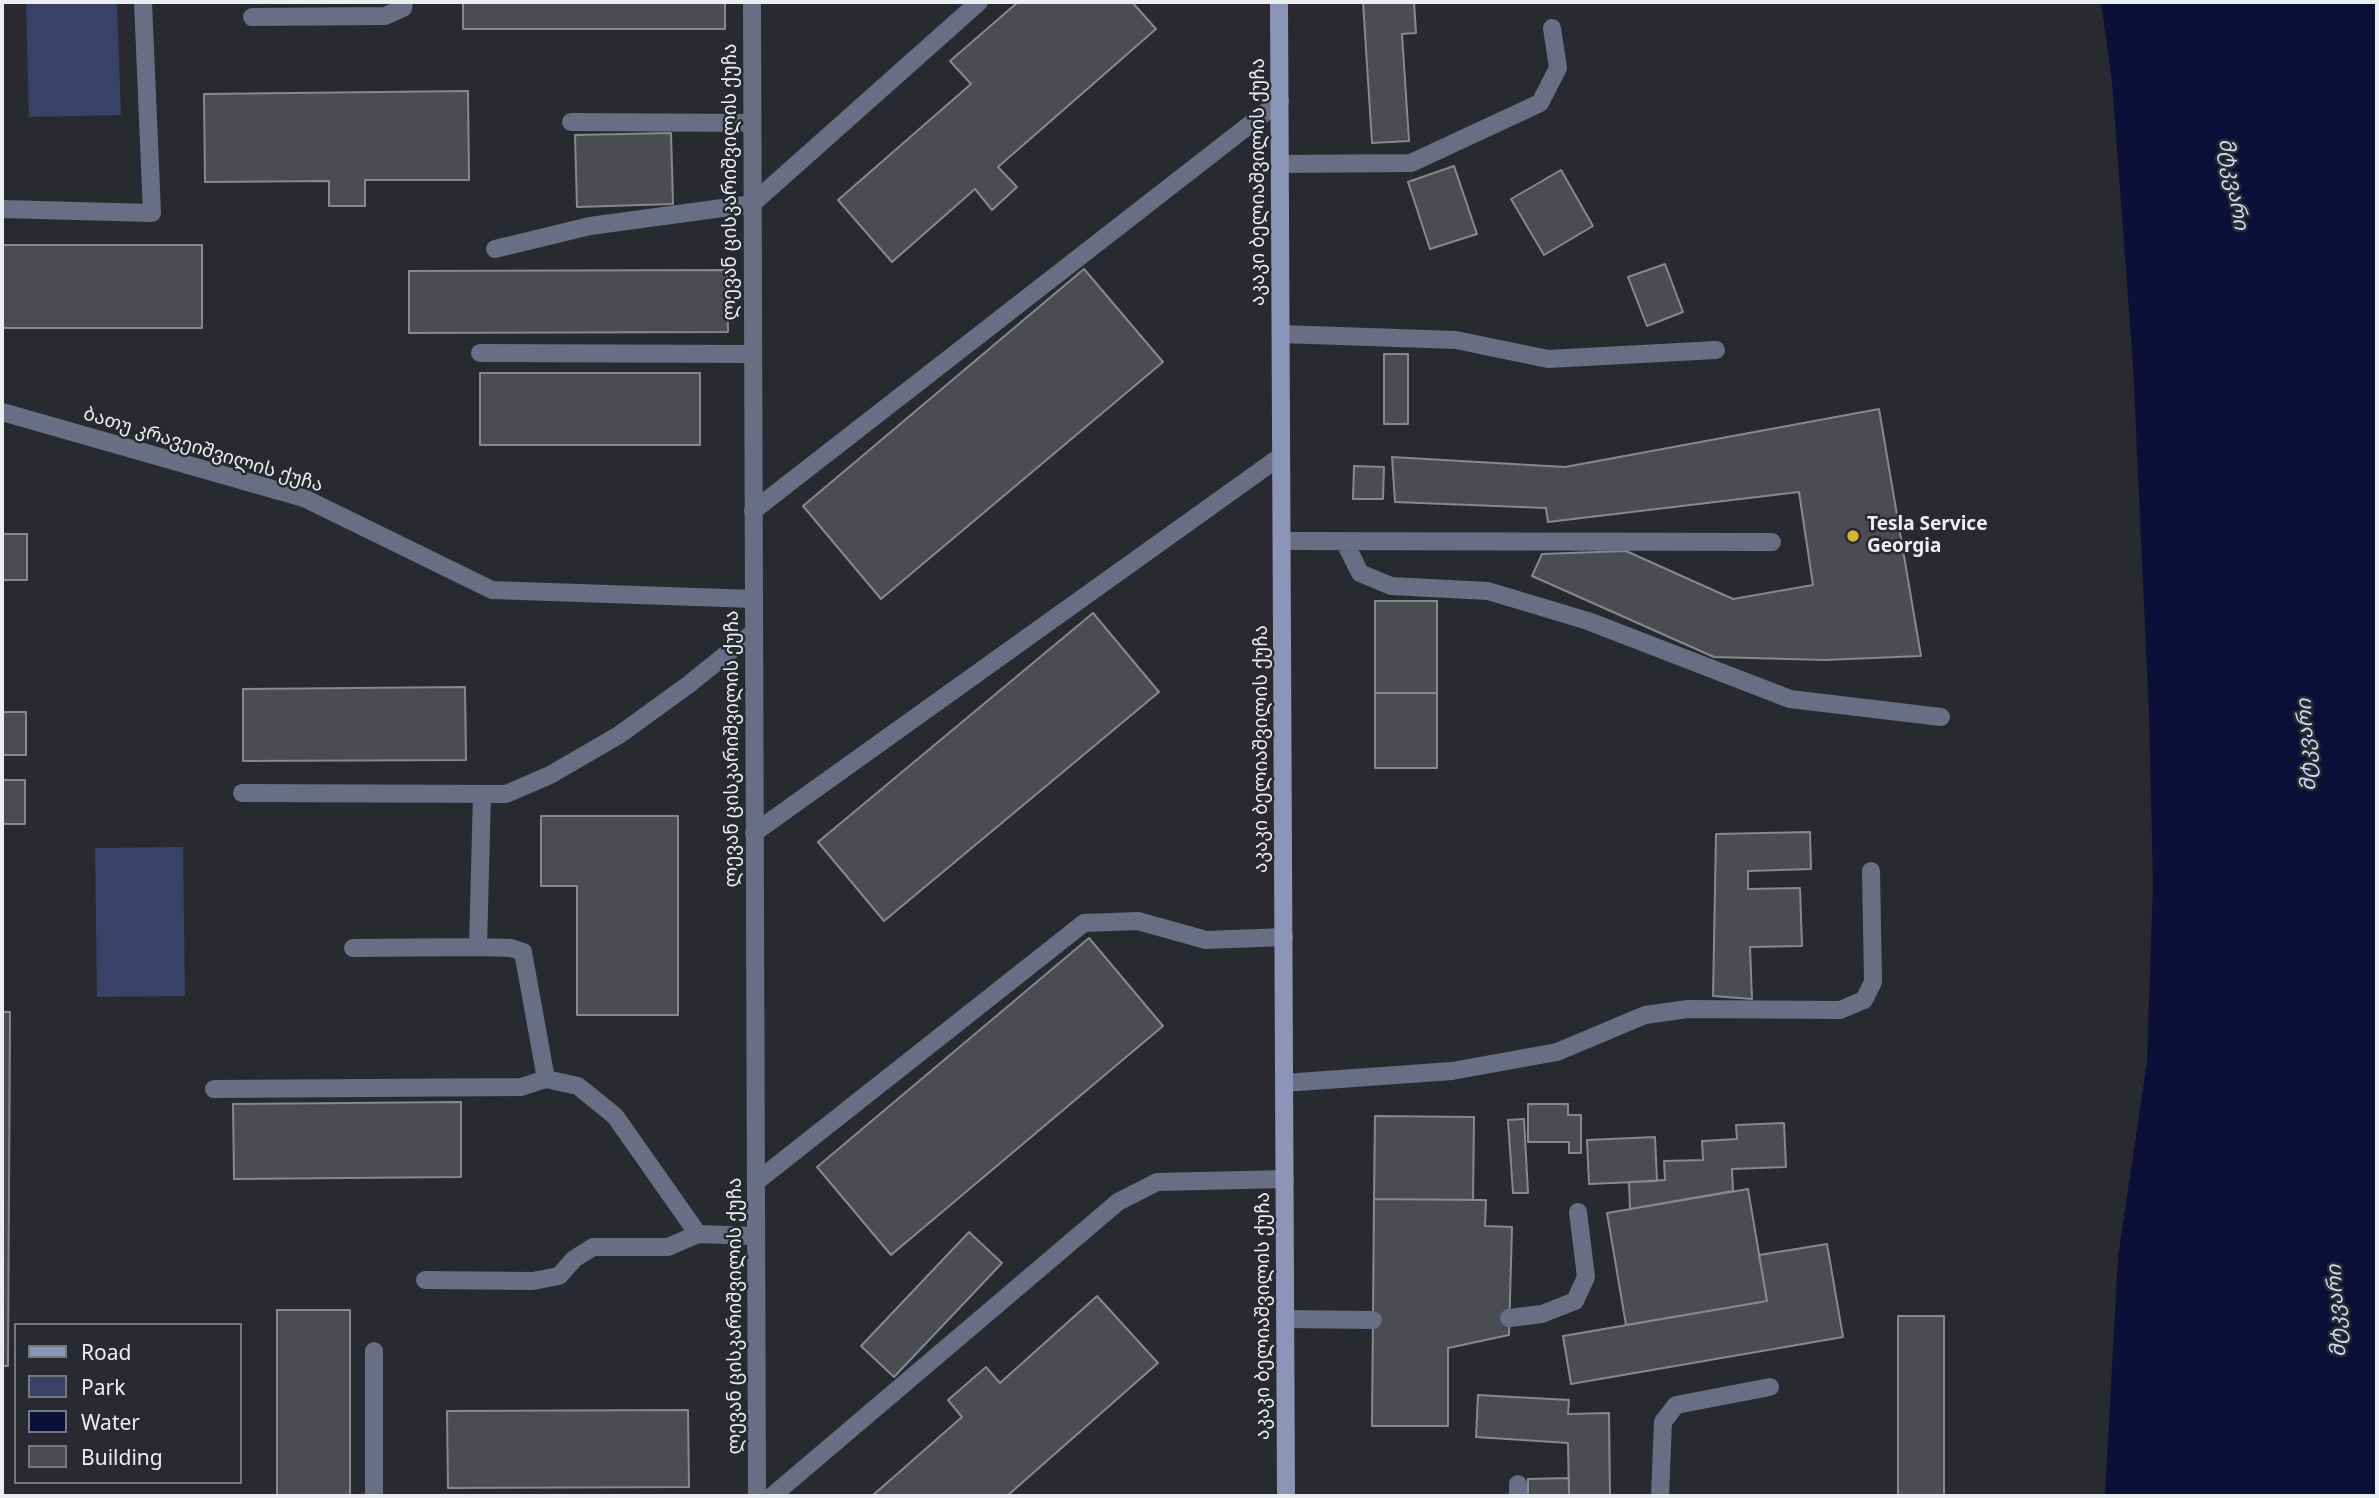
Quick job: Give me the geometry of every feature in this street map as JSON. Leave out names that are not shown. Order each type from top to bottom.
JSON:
[{"type":"main road","name":"აკაკი ბელიაშვილის ქუჩა","points":[[1279,2],[1286,1496]]},
{"type":"lane","points":[[2,209],[152,213],[143,2]]},
{"type":"lane","points":[[252,17],[385,16],[403,8],[404,2]]},
{"type":"lane","name":"ლევან ცისკარიშვილის ქუჩა","points":[[752,2],[757,1496]]},
{"type":"lane","points":[[495,249],[590,226],[752,204],[979,2]]},
{"type":"lane","points":[[1280,164],[1412,163],[1540,103],[1558,68],[1552,28]]},
{"type":"lane","points":[[753,511],[1280,101]]},
{"type":"lane","points":[[571,122],[752,123]]},
{"type":"lane","points":[[1281,334],[1456,340],[1548,359],[1716,350]]},
{"type":"lane","points":[[480,353],[753,354]]},
{"type":"lane","name":"ბათუ კრავეიშვილის ქუჩა","points":[[2,412],[304,498],[492,590],[754,599]]},
{"type":"lane","points":[[754,833],[1281,456]]},
{"type":"lane","points":[[1282,541],[1772,542]]},
{"type":"lane","points":[[1345,543],[1360,573],[1391,586],[1488,592],[1588,621],[1790,699],[1941,717]]},
{"type":"lane","points":[[242,793],[506,794],[550,775],[619,735],[688,685],[754,632]]},
{"type":"lane","points":[[478,947],[482,794]]},
{"type":"lane","points":[[1284,1083],[1452,1071],[1544,1055],[1645,1015],[1688,1009],[1840,1010],[1864,1000],[1873,982],[1871,871]]},
{"type":"lane","points":[[756,1182],[1084,923],[1138,921],[1206,940],[1284,937]]},
{"type":"lane","points":[[353,948],[478,947],[511,948],[523,952],[546,1079]]},
{"type":"lane","points":[[214,1088],[522,1087],[546,1079],[579,1086],[615,1116],[698,1234]]},
{"type":"lane","points":[[772,1496],[1118,1202],[1157,1182],[1285,1179]]},
{"type":"lane","points":[[1509,1318],[1542,1314],[1575,1301],[1586,1277],[1578,1212]]},
{"type":"lane","points":[[425,1280],[533,1281],[559,1276],[574,1259],[593,1247],[668,1247],[698,1234],[756,1236]]},
{"type":"lane","points":[[1285,1319],[1373,1320]]},
{"type":"lane","points":[[374,1351],[374,1496]]},
{"type":"lane","points":[[1660,1496],[1663,1422],[1676,1405],[1770,1387]]},
{"type":"green space","points":[[26,2],[117,2],[121,115],[29,117]]},
{"type":"green space","points":[[183,847],[185,996],[97,997],[95,848]]},
{"type":"water","name":"მტკვარი","points":[[2101,2],[2377,2],[2377,1496],[2105,1496],[2118,1257],[2147,1062],[2153,884],[2149,714],[2133,364],[2112,82]]},
{"type":"building","points":[[463,2],[725,2],[725,29],[463,29]]},
{"type":"building","points":[[1018,2],[1132,2],[1156,29],[998,167],[1017,187],[992,210],[975,189],[892,262],[838,200],[971,84],[950,61]]},
{"type":"building","points":[[1363,2],[1414,2],[1416,33],[1402,34],[1409,141],[1372,143]]},
{"type":"building","points":[[1619,2],[1619,3],[1544,3]]},
{"type":"building","points":[[468,91],[469,180],[365,180],[365,206],[329,206],[329,181],[205,182],[204,94]]},
{"type":"building","points":[[671,133],[673,204],[577,207],[575,135]]},
{"type":"building","points":[[1454,166],[1477,234],[1430,249],[1408,182]]},
{"type":"building","points":[[1561,170],[1593,226],[1544,255],[1511,199]]},
{"type":"building","points":[[2,245],[202,245],[202,328],[2,328]]},
{"type":"building","points":[[1665,264],[1683,312],[1647,326],[1628,277]]},
{"type":"building","points":[[1084,269],[1163,362],[881,599],[803,506]]},
{"type":"building","points":[[727,270],[728,332],[409,333],[409,271]]},
{"type":"building","points":[[1384,354],[1408,354],[1408,424],[1384,424]]},
{"type":"building","points":[[480,373],[700,373],[700,445],[480,445]]},
{"type":"building","name":"Tesla Service Georgia","points":[[1879,409],[1921,656],[1825,660],[1714,657],[1532,576],[1542,554],[1626,551],[1733,599],[1813,585],[1799,492],[1548,522],[1546,508],[1395,502],[1392,457],[1565,467]]},
{"type":"building","points":[[1354,466],[1384,467],[1383,499],[1353,499]]},
{"type":"building","points":[[2,534],[27,534],[27,580],[2,580]]},
{"type":"building","points":[[1375,601],[1437,601],[1437,693],[1375,693]]},
{"type":"building","points":[[1093,613],[1159,692],[884,921],[818,842]]},
{"type":"building","points":[[465,687],[466,760],[243,761],[243,689]]},
{"type":"building","points":[[1375,693],[1437,693],[1437,768],[1375,768]]},
{"type":"building","points":[[2,712],[26,712],[26,755],[2,755]]},
{"type":"building","points":[[2,780],[25,780],[25,824],[2,824]]},
{"type":"building","points":[[541,816],[678,816],[678,1015],[577,1015],[577,886],[541,886]]},
{"type":"building","points":[[1810,832],[1811,869],[1748,871],[1748,889],[1800,888],[1802,946],[1750,947],[1752,999],[1713,996],[1716,834]]},
{"type":"building","points":[[1089,938],[1163,1026],[891,1255],[817,1167]]},
{"type":"building","points":[[2,1012],[10,1012],[8,1366],[2,1366]]},
{"type":"building","points":[[461,1102],[461,1177],[234,1179],[233,1104]]},
{"type":"building","points":[[1528,1104],[1568,1104],[1568,1115],[1581,1115],[1581,1153],[1569,1153],[1569,1142],[1528,1142]]},
{"type":"building","points":[[1375,1116],[1474,1117],[1473,1200],[1374,1199]]},
{"type":"building","points":[[1524,1119],[1528,1193],[1513,1193],[1508,1120]]},
{"type":"building","points":[[1784,1123],[1786,1167],[1732,1169],[1733,1191],[1630,1209],[1629,1182],[1665,1180],[1664,1161],[1703,1160],[1702,1141],[1737,1139],[1736,1125]]},
{"type":"building","points":[[1655,1137],[1657,1181],[1589,1184],[1587,1140]]},
{"type":"building","points":[[1748,1189],[1767,1301],[1626,1325],[1607,1213]]},
{"type":"building","points":[[1374,1199],[1486,1200],[1485,1226],[1512,1227],[1509,1335],[1448,1348],[1448,1426],[1372,1426]]},
{"type":"building","points":[[969,1232],[1002,1263],[894,1377],[861,1346]]},
{"type":"building","points":[[1827,1244],[1843,1337],[1571,1384],[1563,1336],[1767,1301],[1759,1255]]},
{"type":"building","points":[[1097,1296],[1158,1363],[1007,1496],[872,1496],[962,1417],[948,1400],[986,1367],[1000,1383]]},
{"type":"building","points":[[277,1310],[350,1310],[350,1496],[277,1496]]},
{"type":"building","points":[[1898,1316],[1944,1316],[1944,1496],[1898,1496]]},
{"type":"building","points":[[1478,1395],[1569,1400],[1568,1414],[1609,1413],[1610,1496],[1569,1496],[1568,1443],[1476,1437]]},
{"type":"building","points":[[688,1410],[689,1487],[448,1488],[447,1411]]},
{"type":"building","points":[[1569,1478],[1569,1496],[1528,1496],[1528,1479]]},
{"type":"place","name":"Tesla Service Georgia","points":[[1853,536]]}]
